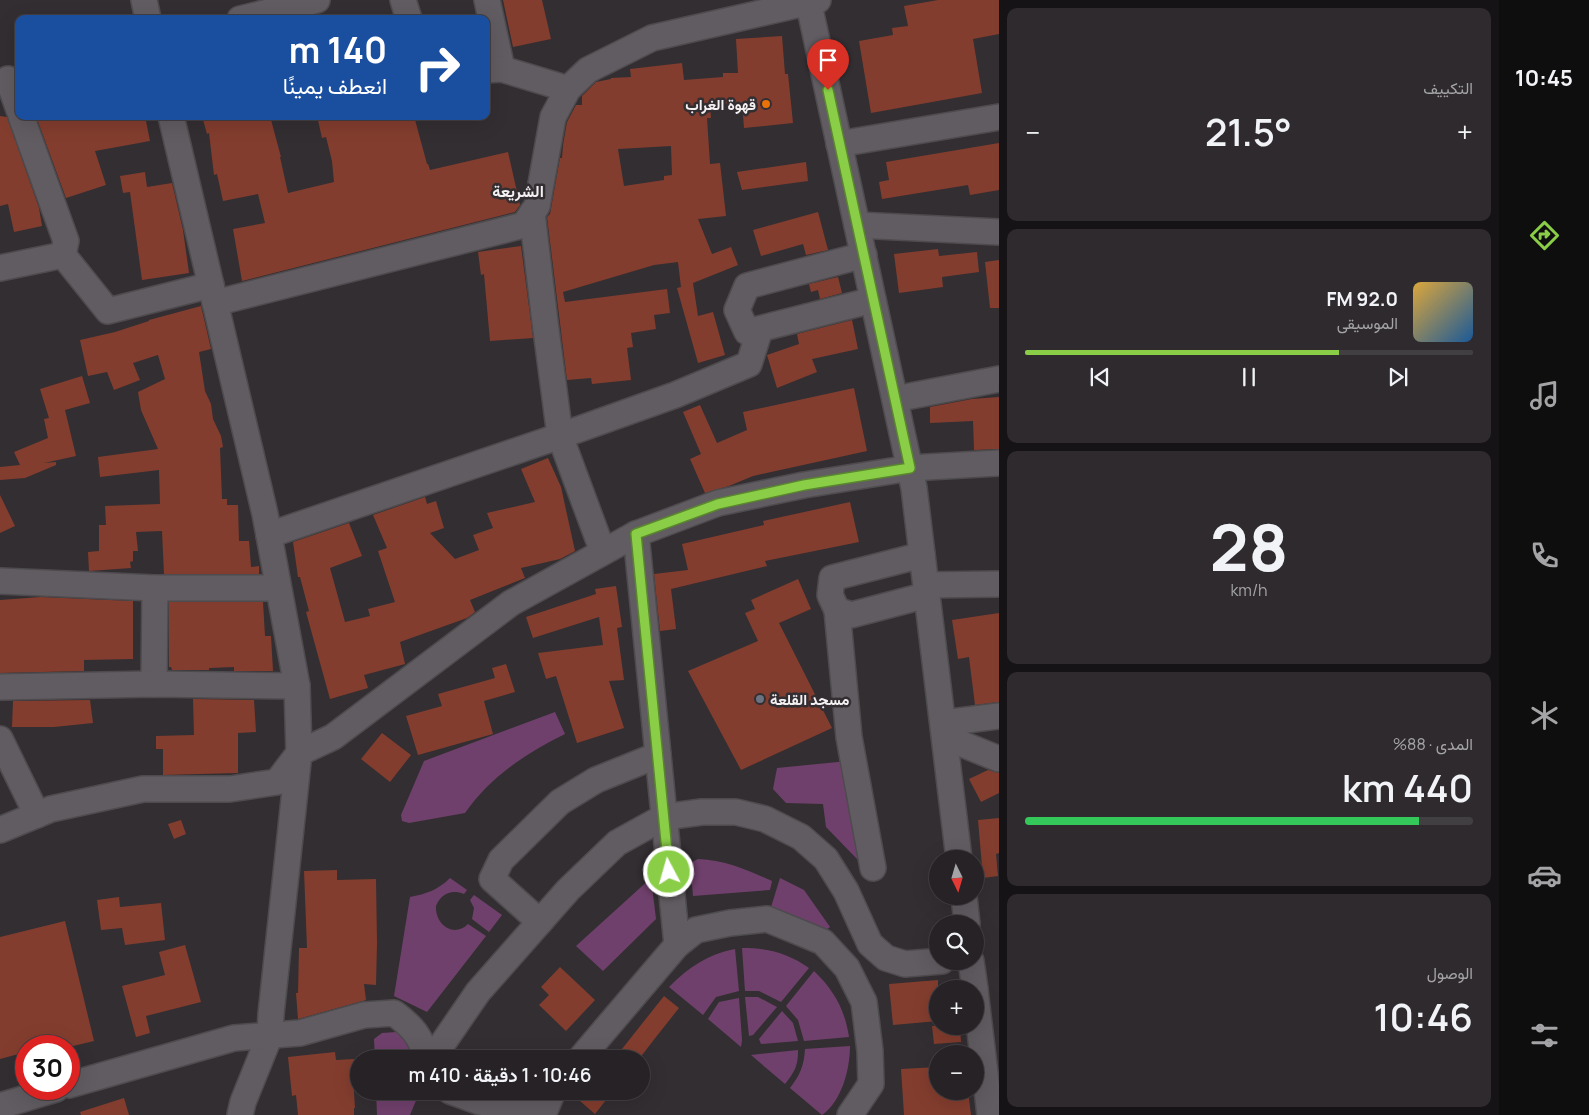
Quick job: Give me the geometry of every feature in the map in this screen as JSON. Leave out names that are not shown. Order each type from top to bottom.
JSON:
[{"type":"street","points":[[144,0],[147,15]]},
{"type":"street","points":[[256,15],[317,0]]},
{"type":"street","points":[[403,0],[408,15]]},
{"type":"street","points":[[487,0],[489,15]]},
{"type":"street","points":[[63,255],[108,311],[213,294],[524,225],[537,206],[553,117],[568,88],[588,70],[652,38],[811,0],[839,144],[914,488],[958,850]]},
{"type":"street","points":[[490,30],[494,69],[568,88]]},
{"type":"street","points":[[9,79],[15,98]]},
{"type":"street","points":[[839,144],[999,117]]},
{"type":"street","points":[[22,120],[66,241],[63,255]]},
{"type":"street","points":[[172,120],[265,514],[297,686],[299,753],[266,1028],[242,1102],[240,1115]]},
{"type":"street","points":[[532,212],[560,436],[603,552]]},
{"type":"street","points":[[857,225],[999,232]]},
{"type":"street","points":[[0,268],[63,255]]},
{"type":"street","points":[[864,255],[747,286],[737,310],[747,332],[873,300]]},
{"type":"street","points":[[269,535],[675,396],[749,364],[760,329]]},
{"type":"street","points":[[895,399],[999,379]]},
{"type":"street","points":[[0,830],[51,809],[143,789],[230,789],[278,782],[299,753],[333,736],[511,603],[636,534],[718,504],[804,485],[910,468],[999,463]]},
{"type":"street","points":[[636,534],[677,945]]},
{"type":"street","points":[[874,868],[849,737],[837,610],[830,594],[832,578],[922,555]]},
{"type":"street","points":[[0,581],[155,588],[278,588]]},
{"type":"street","points":[[837,610],[851,615],[926,590],[999,584]]},
{"type":"street","points":[[154,684],[155,588]]},
{"type":"street","points":[[0,687],[154,684],[297,686]]},
{"type":"street","points":[[944,730],[999,716]]},
{"type":"street","points":[[944,730],[999,759]]},
{"type":"street","points":[[0,739],[37,815]]},
{"type":"street","points":[[540,922],[492,879],[501,860],[560,802],[596,780],[658,755]]},
{"type":"street","points":[[436,1050],[478,992],[568,890],[617,843],[664,817],[702,812],[736,812],[765,819],[794,833],[826,859],[846,891],[870,944],[886,958],[905,964],[929,962]]},
{"type":"street","points":[[588,1050],[677,945],[696,930],[767,919],[823,942],[846,968],[864,1002],[870,1051],[871,1084],[850,1115]]},
{"type":"street","points":[[80,1082],[266,1028],[300,1033],[364,1015],[394,1013],[410,1025],[426,1050]]},
{"type":"street","points":[[226,1115],[266,1028]]},
{"type":"street","points":[[980,1035],[990,1115]]},
{"type":"street","points":[[460,1115],[450,1091],[480,1102],[546,1106]]},
{"type":"street","points":[[0,1106],[20,1100]]},
{"type":"shaded area","points":[[555,712],[565,734],[536,749],[497,777],[465,813],[409,823],[402,821],[401,815],[424,761]]},
{"type":"shaded area","points":[[848,761],[868,851],[857,859],[826,827],[823,804],[786,803],[773,789],[777,768]]},
{"type":"shaded area","points":[[698,859],[736,866],[754,873],[772,881],[770,890],[693,896],[690,863]]},
{"type":"shaded area","points":[[450,878],[467,890],[464,894],[451,892],[441,898],[436,906],[442,924],[457,930],[468,924],[486,936],[427,1012],[394,996],[410,897],[432,891]]},
{"type":"shaded area","points":[[651,878],[656,919],[603,971],[576,946]]},
{"type":"shaded area","points":[[780,878],[804,890],[830,927],[823,932],[771,907]]},
{"type":"shaded area","points":[[474,895],[502,915],[489,932],[472,919],[474,908],[470,900]]},
{"type":"shaded area","points":[[742,948],[777,952],[809,968],[781,1002],[759,991],[745,991]]},
{"type":"shaded area","points":[[735,949],[739,991],[716,997],[703,1015],[669,987],[699,962],[716,954]]},
{"type":"shaded area","points":[[814,971],[838,1001],[845,1018],[849,1037],[804,1041],[798,1020],[786,1006]]},
{"type":"shaded area","points":[[745,997],[758,997],[777,1007],[753,1035],[749,1036]]},
{"type":"shaded area","points":[[739,998],[741,1047],[708,1019],[719,1002]]},
{"type":"shaded area","points":[[782,1011],[793,1023],[798,1041],[761,1044],[759,1039]]},
{"type":"shaded area","points":[[396,1032],[406,1040],[411,1050],[375,1050],[374,1039],[382,1033]]},
{"type":"shaded area","points":[[850,1046],[844,1084],[835,1102],[822,1115],[790,1088],[801,1070],[805,1049]]},
{"type":"shaded area","points":[[798,1050],[795,1068],[785,1084],[751,1055]]},
{"type":"shaded area","points":[[376,1100],[416,1100],[410,1115],[377,1115]]},
{"type":"building","points":[[503,0],[542,0],[551,39],[513,47]]},
{"type":"building","points":[[938,0],[999,0],[999,34],[973,39],[982,93],[871,113],[859,41],[893,35],[892,28],[908,26],[904,6]]},
{"type":"building","points":[[782,36],[785,74],[788,74],[793,123],[744,128],[742,103],[710,104],[711,118],[707,118],[710,164],[720,163],[726,216],[698,219],[712,254],[731,247],[738,265],[693,283],[698,316],[713,312],[725,355],[698,363],[677,288],[681,287],[678,262],[654,265],[563,292],[565,302],[667,289],[670,313],[654,315],[656,329],[631,333],[633,347],[627,348],[631,380],[592,384],[591,378],[567,380],[547,217],[550,214],[560,158],[562,158],[567,122],[576,105],[582,105],[582,96],[596,82],[611,78],[631,77],[630,69],[682,63],[684,80],[723,77],[723,73],[738,73],[736,39]],"holes":[[[671,146],[672,175],[664,176],[664,180],[624,186],[618,149]]]},
{"type":"building","points":[[0,116],[7,117],[39,208],[42,226],[14,232],[8,204],[0,206]]},
{"type":"building","points":[[37,120],[146,120],[150,141],[95,151],[106,185],[66,198]]},
{"type":"building","points":[[203,120],[271,120],[288,193],[334,182],[332,161],[326,137],[322,138],[318,120],[415,120],[430,170],[508,152],[520,205],[515,212],[242,281],[233,229],[265,223],[258,194],[223,201],[217,174],[214,175],[209,133],[207,134]]},
{"type":"building","points":[[999,143],[999,190],[970,195],[968,185],[882,199],[879,182],[889,180],[886,162]]},
{"type":"building","points":[[806,162],[808,181],[742,190],[737,172]]},
{"type":"building","points":[[145,172],[147,187],[172,183],[183,230],[189,273],[142,280],[130,192],[123,193],[120,176]]},
{"type":"building","points":[[818,212],[828,250],[806,255],[803,244],[761,256],[753,230]]},
{"type":"building","points":[[521,246],[533,338],[490,341],[484,274],[481,275],[478,252]]},
{"type":"building","points":[[938,249],[939,256],[977,252],[979,272],[942,277],[943,287],[899,293],[894,254]]},
{"type":"building","points":[[999,260],[999,308],[990,308],[985,262]]},
{"type":"building","points":[[838,277],[842,293],[820,299],[818,290],[811,292],[809,284]]},
{"type":"building","points":[[201,306],[211,349],[199,352],[205,391],[211,404],[213,419],[221,436],[223,447],[220,448],[222,499],[227,499],[227,505],[238,505],[239,541],[249,541],[251,567],[259,566],[259,574],[164,574],[162,531],[136,532],[138,551],[133,551],[133,561],[130,562],[131,568],[89,571],[88,552],[99,551],[99,525],[106,525],[105,506],[160,504],[159,470],[100,477],[98,457],[158,449],[141,410],[138,392],[165,379],[158,355],[133,363],[140,380],[114,390],[107,372],[88,376],[80,340],[115,332],[149,320]]},
{"type":"building","points":[[852,320],[858,349],[812,359],[817,372],[777,388],[767,355],[799,344],[797,334]]},
{"type":"building","points":[[82,376],[90,403],[65,410],[76,456],[44,463],[56,462],[56,465],[25,478],[0,480],[0,467],[20,465],[14,452],[48,438],[44,419],[49,418],[40,389]]},
{"type":"building","points":[[854,388],[867,451],[753,476],[705,493],[690,459],[701,454],[683,412],[700,405],[717,443],[747,430],[743,412]]},
{"type":"building","points":[[999,397],[999,449],[974,450],[973,421],[930,423],[930,407],[972,399]]},
{"type":"building","points":[[548,458],[561,487],[575,551],[560,559],[521,568],[525,578],[470,600],[475,612],[467,618],[400,642],[405,664],[364,675],[368,688],[330,699],[306,612],[309,611],[300,577],[298,577],[293,542],[349,523],[362,556],[330,568],[345,622],[370,616],[368,609],[395,602],[378,551],[387,548],[373,515],[425,497],[427,504],[436,501],[444,528],[430,533],[455,559],[479,550],[473,535],[493,528],[487,513],[535,502],[521,469]]},
{"type":"building","points":[[0,495],[15,526],[0,533]]},
{"type":"building","points":[[850,502],[859,542],[765,561],[767,566],[671,589],[676,629],[660,631],[654,574],[688,570],[682,544],[764,525],[763,521]]},
{"type":"building","name":"مسجد القلعة","points":[[798,579],[811,609],[779,623],[832,728],[741,770],[688,671],[758,641],[745,613],[755,609],[751,600]]},
{"type":"building","points":[[616,586],[622,627],[617,628],[624,680],[609,681],[624,728],[577,743],[556,676],[546,679],[538,653],[603,645],[599,617],[533,638],[526,617],[596,594],[595,589]]},
{"type":"building","points":[[41,597],[133,601],[133,659],[84,660],[84,671],[0,673],[0,600]]},
{"type":"building","points":[[169,602],[263,602],[265,636],[271,636],[273,671],[234,671],[234,667],[209,668],[209,670],[172,670],[169,667]]},
{"type":"building","points":[[999,613],[999,702],[975,705],[969,657],[958,659],[952,620]]},
{"type":"building","points":[[506,664],[515,692],[484,701],[493,734],[418,755],[406,716],[442,706],[438,694],[495,678],[492,668]]},
{"type":"building","points":[[193,699],[254,700],[256,732],[238,733],[238,773],[163,775],[163,749],[156,749],[156,736],[194,735]]},
{"type":"building","points":[[90,700],[93,723],[54,727],[12,727],[13,701]]},
{"type":"building","points":[[382,733],[411,755],[390,782],[361,759]]},
{"type":"building","points":[[988,770],[999,773],[999,793],[981,802],[969,779]]},
{"type":"building","points":[[999,818],[999,853],[996,854],[998,876],[984,878],[984,850],[981,850],[978,820]]},
{"type":"building","points":[[181,820],[186,834],[174,839],[168,824]]},
{"type":"building","points":[[337,870],[337,880],[376,879],[376,985],[364,984],[366,1000],[298,1019],[296,993],[298,993],[299,948],[307,948],[304,871]]},
{"type":"building","points":[[119,897],[120,907],[161,903],[165,940],[125,945],[122,928],[101,930],[97,900]]},
{"type":"building","points":[[65,921],[94,1041],[80,1044],[80,1035],[15,1035],[15,1055],[0,1059],[0,937]]},
{"type":"building","points":[[185,945],[201,1002],[146,1016],[150,1033],[136,1037],[122,986],[165,975],[159,952]]},
{"type":"building","points":[[560,967],[595,1000],[566,1031],[539,1005],[549,995],[541,987]]},
{"type":"building","points":[[929,981],[929,1022],[893,1025],[889,984]]},
{"type":"building","points":[[664,996],[679,1008],[646,1050],[621,1050]]},
{"type":"building","points":[[933,1035],[961,1035],[961,1042],[934,1044]]},
{"type":"building","points":[[335,1052],[336,1060],[350,1059],[350,1100],[354,1100],[354,1115],[298,1115],[296,1095],[292,1096],[288,1057]]},
{"type":"building","points":[[929,1067],[929,1100],[969,1100],[971,1115],[904,1115],[901,1069]]},
{"type":"building","points":[[124,1098],[129,1115],[81,1115],[80,1112]]},
{"type":"building","points":[[581,1100],[606,1100],[595,1114]]},
{"type":"place","name":"قهوة الغراب","points":[[766,104]]},
{"type":"place","name":"مسجد القلعة","points":[[760,699]]},
{"type":"district","name":"الشريعة","points":[[518,191]]},
{"type":"route","points":[[669,872],[636,534],[718,504],[804,485],[910,468],[828,90]]}]
